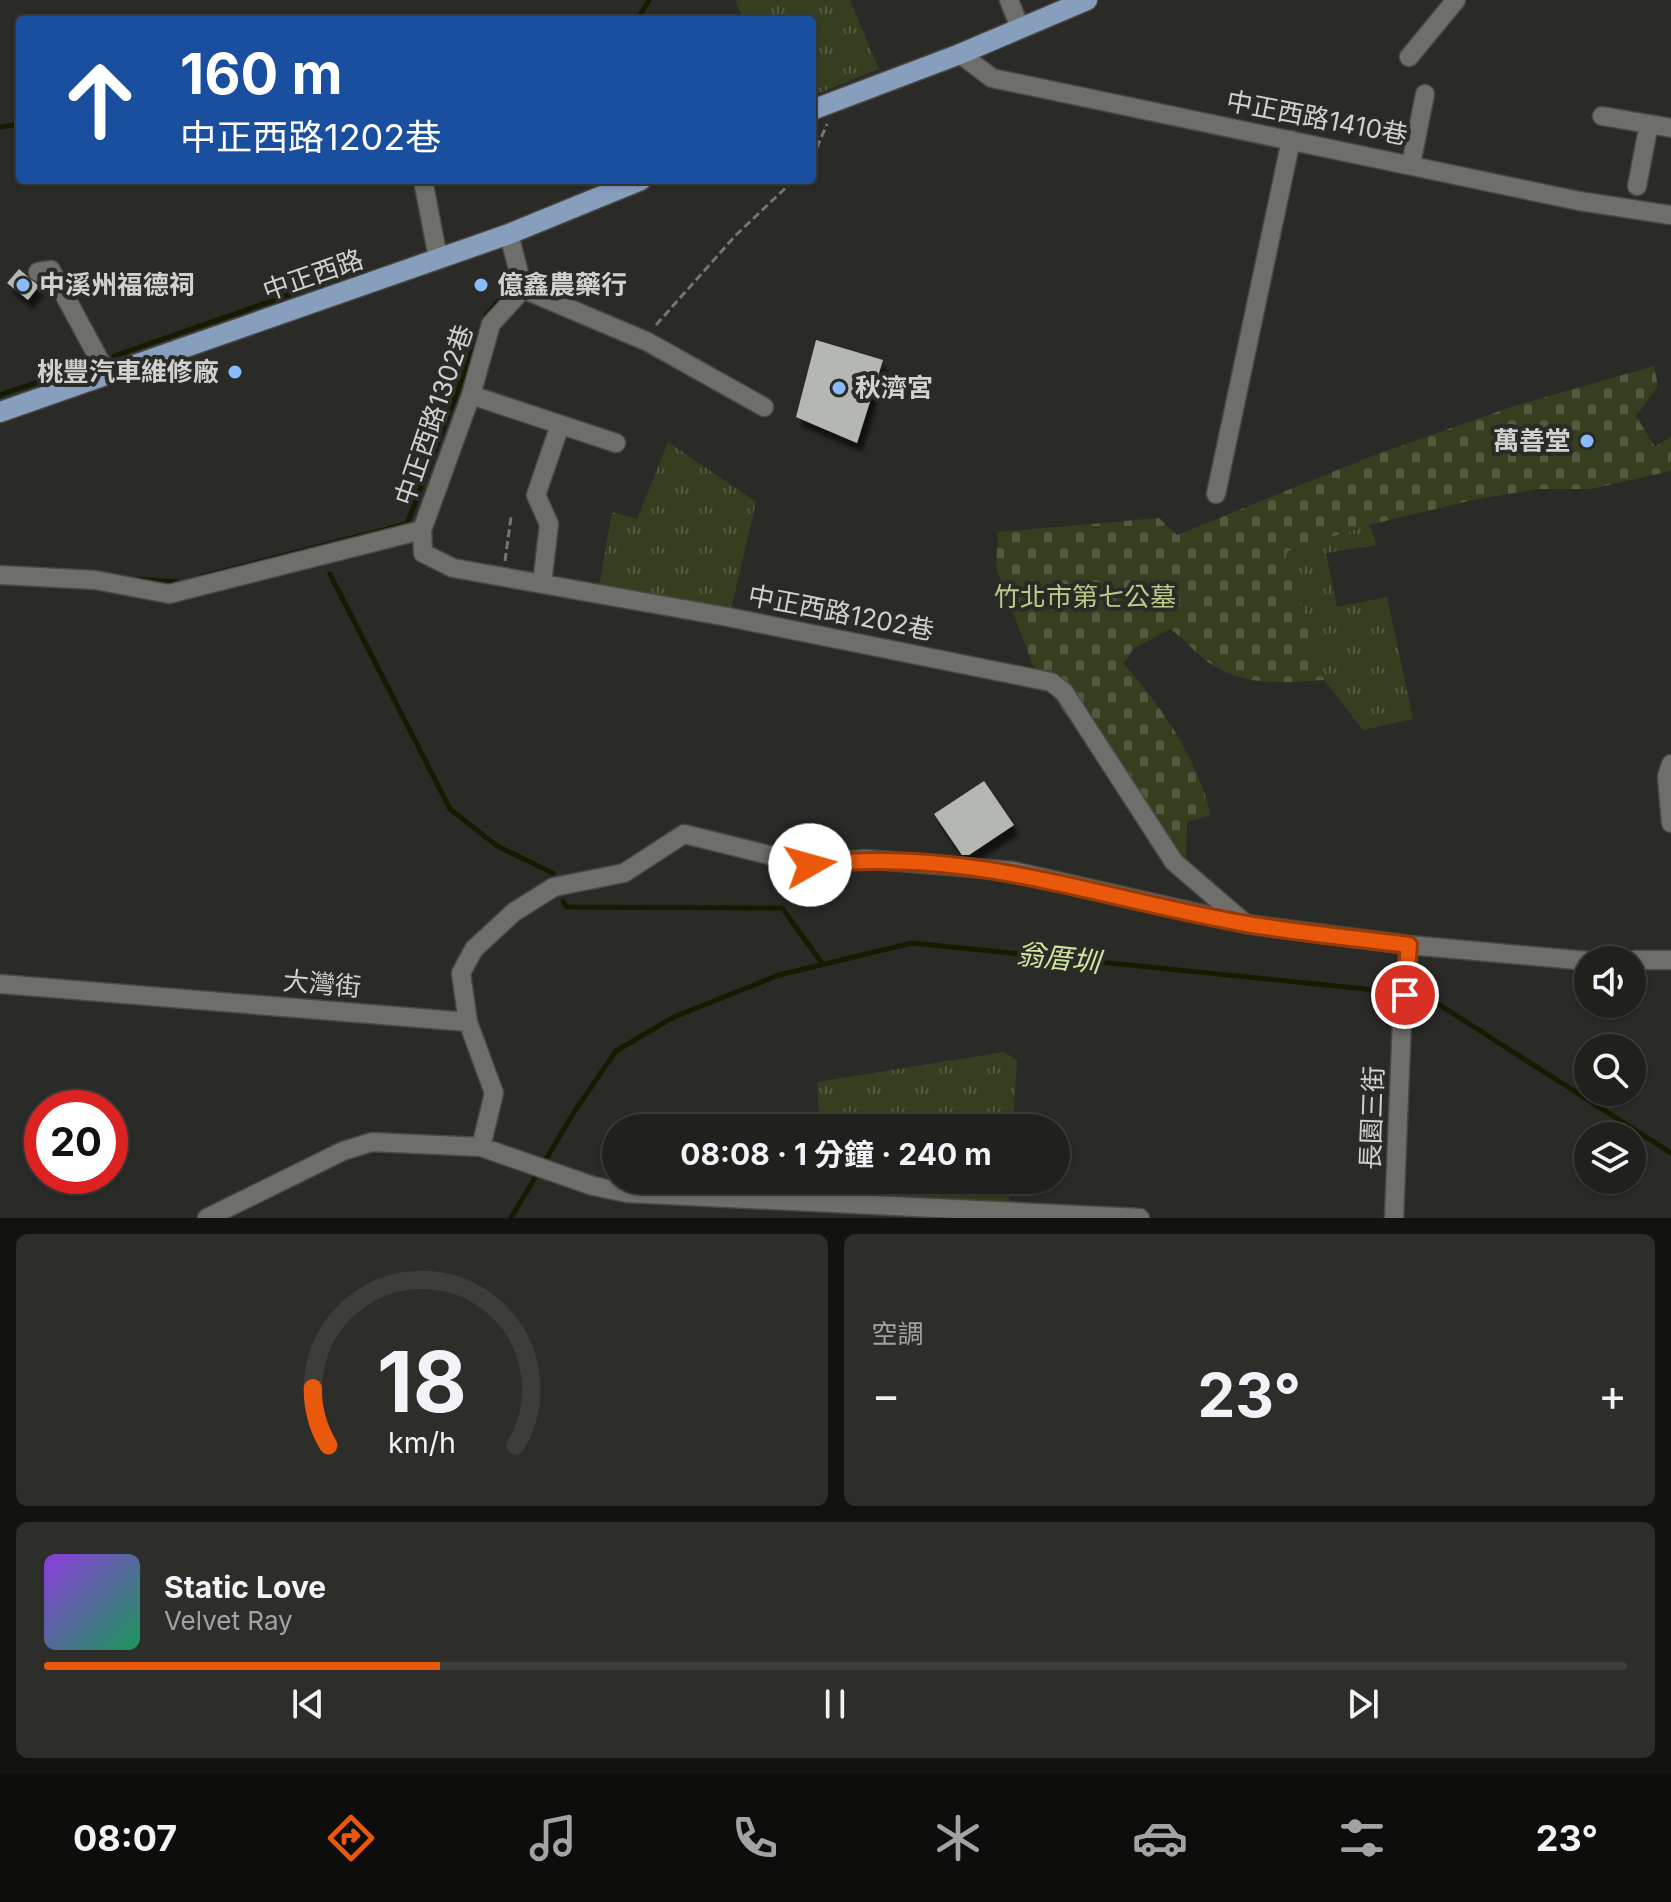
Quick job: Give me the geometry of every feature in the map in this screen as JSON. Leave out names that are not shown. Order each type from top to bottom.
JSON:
[{"type":"main road","points":[[816,108],[960,54],[1087,0]]},
{"type":"main road","name":"中正西路","points":[[0,412],[509,234],[631,184]]},
{"type":"street","points":[[1009,0],[1020,28]]},
{"type":"street","points":[[1409,57],[1456,0]]},
{"type":"street","name":"中正西路1410巷","points":[[960,54],[992,78],[1579,201],[1671,215]]},
{"type":"street","points":[[1411,164],[1425,94]]},
{"type":"street","points":[[1602,116],[1671,128]]},
{"type":"street","points":[[1637,186],[1649,124]]},
{"type":"street","points":[[1216,494],[1291,140]]},
{"type":"street","points":[[424,184],[438,258]]},
{"type":"street","points":[[509,234],[523,289],[648,342],[764,407]]},
{"type":"street","points":[[38,272],[51,270],[107,374]]},
{"type":"street","name":"中正西路1302巷","points":[[422,530],[471,395],[491,324],[523,289]]},
{"type":"street","points":[[471,395],[616,443]]},
{"type":"street","points":[[542,584],[549,524],[536,495],[560,425]]},
{"type":"street","points":[[0,575],[95,580],[169,594],[422,530]]},
{"type":"street","name":"中正西路1202巷","points":[[422,530],[423,553],[453,568],[728,617],[1051,682],[1064,692],[1174,862],[1246,924]]},
{"type":"street","points":[[1671,764],[1667,777],[1671,823]]},
{"type":"street","points":[[481,1147],[494,1093],[468,1022],[461,973],[474,949],[514,912],[554,887],[624,873],[684,834],[810,865],[864,859],[1013,871],[1246,924],[1409,945],[1574,960]]},
{"type":"street","name":"長園三街","points":[[1394,1218],[1402,1020],[1409,945]]},
{"type":"street","points":[[1646,960],[1671,960]]},
{"type":"street","name":"大灣街","points":[[0,984],[468,1022]]},
{"type":"street","points":[[207,1218],[343,1151],[372,1142],[481,1147],[593,1186],[627,1193],[1140,1218]]},
{"type":"path","points":[[816,151],[824,136],[833,101]]},
{"type":"path","points":[[648,342],[660,317],[790,184]]},
{"type":"path","points":[[502,577],[511,517]]},
{"type":"green space","points":[[735,0],[850,0],[879,69],[816,94],[816,16],[742,16]]},
{"type":"green space","name":"竹北市第七公墓","points":[[1654,366],[1658,386],[1636,416],[1655,447],[1671,437],[1671,471],[1591,489],[1538,489],[1473,500],[1369,525],[1285,552],[1324,680],[1264,682],[1235,676],[1208,662],[1170,629],[1133,649],[1124,664],[1176,734],[1197,773],[1211,815],[1187,822],[1186,862],[1086,743],[1036,673],[996,568],[998,532],[1159,518],[1177,535],[1372,456],[1511,407]]},
{"type":"green space","points":[[668,442],[756,502],[730,614],[598,593],[612,512],[637,519]]},
{"type":"green space","points":[[1369,525],[1377,545],[1326,553],[1337,607],[1387,597],[1413,719],[1363,730],[1324,680],[1285,552]]},
{"type":"green space","points":[[1004,1052],[1017,1060],[1014,1114],[819,1114],[817,1082]]},
{"type":"green space","points":[[826,1194],[1010,1194],[1009,1206],[826,1197]]},
{"type":"building","name":"中溪州福德祠","points":[[19,269],[39,286],[28,300],[7,283]]},
{"type":"building","name":"秋濟宮","points":[[816,340],[883,360],[857,443],[796,417]]},
{"type":"building","points":[[984,781],[1014,825],[969,855],[962,855],[934,814]]},
{"type":"waterway","points":[[639,16],[649,0]]},
{"type":"waterway","points":[[0,127],[16,125]]},
{"type":"waterway","points":[[486,316],[513,283]]},
{"type":"waterway","points":[[114,356],[289,295]]},
{"type":"waterway","points":[[200,577],[407,524],[478,337]]},
{"type":"waterway","points":[[0,395],[85,366]]},
{"type":"waterway","points":[[330,574],[450,809],[497,846],[553,873]]},
{"type":"waterway","points":[[137,579],[178,582]]},
{"type":"waterway","points":[[563,901],[566,907],[782,908],[822,963]]},
{"type":"waterway","name":"翁厝圳","points":[[511,1218],[574,1112],[616,1051],[674,1017],[779,975],[912,943],[1424,995],[1671,1153]]},
{"type":"place","name":"中溪州福德祠","points":[[23,285]]},
{"type":"place","name":"億鑫農藥行","points":[[481,285]]},
{"type":"place","name":"桃豐汽車維修廠","points":[[235,372]]},
{"type":"place","name":"秋濟宮","points":[[839,388]]},
{"type":"place","name":"萬善堂","points":[[1587,441]]},
{"type":"route","points":[[810,865],[864,859],[1013,871],[1246,924],[1409,945],[1405,995]]}]
